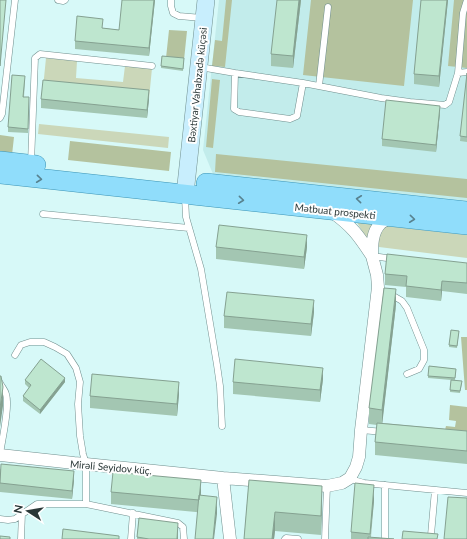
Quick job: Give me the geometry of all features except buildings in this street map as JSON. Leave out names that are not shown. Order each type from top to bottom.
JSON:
[{"type":"main road","name":"Mətbuat prospekti","points":[[0,161],[186,185],[330,210],[467,225]]},
{"type":"main road","name":"Mətbuat prospekti","points":[[0,174],[186,185],[467,211]]},
{"type":"street","name":"Bəxtiyar Vahabzadə küçəsi","points":[[186,185],[206,0]]},
{"type":"street","points":[[330,210],[343,219],[357,233],[372,256]]},
{"type":"street","points":[[327,486],[342,483],[350,478],[359,457],[378,288],[372,256],[373,243],[376,231],[380,224],[391,217]]},
{"type":"street","name":"Mirəli Seyidov küç.","points":[[0,454],[74,464],[327,486]]},
{"type":"street","points":[[222,478],[230,539]]},
{"type":"lane","points":[[0,118],[2,114],[16,0]]},
{"type":"lane","points":[[58,0],[65,0]]},
{"type":"lane","points":[[171,0],[173,13],[179,16],[204,19]]},
{"type":"lane","points":[[198,66],[303,83],[381,98],[445,105],[449,102],[458,73],[463,12],[467,0]]},
{"type":"lane","points":[[319,86],[328,7]]},
{"type":"lane","points":[[31,164],[35,58],[40,54],[152,66]]},
{"type":"lane","points":[[0,70],[7,71]]},
{"type":"lane","points":[[458,73],[467,72]]},
{"type":"lane","points":[[235,73],[234,109],[239,112],[290,119],[297,116],[303,83]]},
{"type":"lane","points":[[186,185],[185,206],[189,228],[201,269],[220,386],[222,426]]},
{"type":"lane","points":[[43,214],[189,228]]},
{"type":"lane","points":[[372,256],[404,260]]},
{"type":"lane","points":[[378,288],[402,301],[407,308],[424,350],[424,360],[420,369],[407,374]]},
{"type":"lane","points":[[15,355],[21,345],[30,342],[44,342],[67,354],[76,368],[80,382],[78,404],[80,436],[86,464],[86,504]]},
{"type":"lane","points":[[0,383],[6,394],[8,403],[0,454]]},
{"type":"lane","points":[[361,430],[391,433]]},
{"type":"lane","points":[[350,478],[364,483],[467,493]]},
{"type":"lane","points":[[385,485],[385,539]]},
{"type":"lane","points":[[324,539],[327,486]]},
{"type":"lane","points":[[430,539],[435,490]]},
{"type":"lane","points":[[0,520],[15,519],[37,504],[86,504],[178,523],[183,527],[184,539]]},
{"type":"lane","points":[[21,539],[22,513]]},
{"type":"lane","points":[[130,539],[133,513]]},
{"type":"lane","points":[[285,539],[298,539]]},
{"type":"shaded area","points":[[219,0],[467,0],[467,201],[213,174],[203,150]]},
{"type":"green space","points":[[226,0],[232,0],[225,67],[212,66],[215,40],[222,41]]},
{"type":"green space","points":[[311,0],[413,0],[404,86],[303,75]]},
{"type":"green space","points":[[454,0],[467,0],[467,68],[448,66]]},
{"type":"green space","points":[[169,30],[187,31],[184,60],[166,58]]},
{"type":"green space","points":[[46,58],[77,61],[76,78],[123,82],[125,66],[152,68],[149,99],[43,88]]},
{"type":"green space","points":[[212,79],[220,80],[213,148],[206,147]]},
{"type":"green space","points":[[39,124],[169,137],[168,148],[38,134]]},
{"type":"green space","points":[[0,135],[14,137],[12,155],[0,153]]},
{"type":"green space","points":[[70,141],[171,152],[169,171],[68,160]]},
{"type":"green space","points":[[216,154],[467,179],[467,198],[215,172]]},
{"type":"green space","points":[[356,221],[374,223],[367,239]]},
{"type":"green space","points":[[387,226],[467,235],[467,258],[379,247],[377,243],[381,230]]},
{"type":"green space","points":[[461,337],[467,337],[467,390],[465,390]]},
{"type":"green space","points":[[450,405],[467,407],[467,432],[445,430],[446,426],[455,427],[456,421],[449,420]]}]
